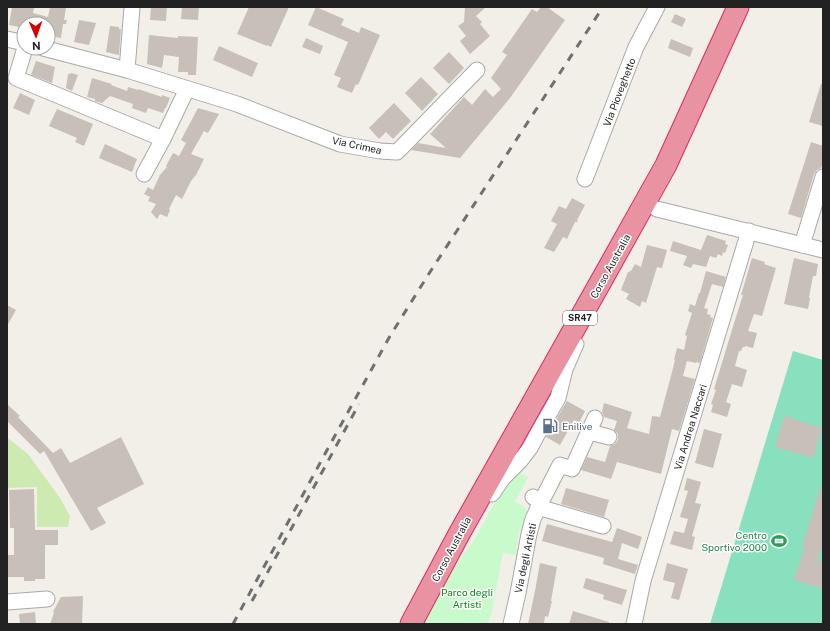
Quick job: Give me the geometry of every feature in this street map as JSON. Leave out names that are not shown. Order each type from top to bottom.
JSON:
[{"type":"highway","name":"Corso Australia","points":[[396,624],[653,158],[724,7]]},
{"type":"highway","name":"Corso Australia","points":[[411,624],[459,534],[666,165],[738,7]]},
{"type":"street","points":[[127,70],[132,7]]},
{"type":"street","name":"Via Pioveghetto","points":[[585,179],[636,47],[657,7]]},
{"type":"street","name":"Via Crimea","points":[[56,51],[127,70],[237,104],[340,144],[380,151],[397,152],[477,70]]},
{"type":"street","points":[[23,56],[16,78],[163,139]]},
{"type":"street","points":[[144,174],[187,89]]},
{"type":"street","points":[[802,245],[823,177]]},
{"type":"street","points":[[657,209],[823,250]]},
{"type":"street","name":"Via Andrea Naccari","points":[[634,624],[643,581],[749,231]]},
{"type":"street","name":"Via degli Artisti","points":[[511,624],[537,502],[560,465],[572,469],[592,425],[609,438]]},
{"type":"street","points":[[537,502],[603,526]]},
{"type":"street","points":[[7,602],[48,599]]},
{"type":"green space","name":"Centro Sportivo 2000","points":[[793,351],[823,360],[823,624],[710,624]]},
{"type":"green space","points":[[9,439],[28,454],[60,498],[70,516],[68,527],[37,527],[37,487],[7,488],[7,440]]},
{"type":"green space","name":"Parco degli Artisti","points":[[518,472],[528,477],[515,502],[526,509],[528,518],[526,530],[519,529],[516,555],[503,553],[491,615],[488,622],[492,624],[422,624],[451,571],[473,542],[502,489]]},
{"type":"building","points":[[12,7],[34,8],[33,13],[44,16],[16,16],[16,26],[9,25]]},
{"type":"building","points":[[50,7],[66,7],[64,20],[67,20],[66,24],[63,24],[61,38],[56,37],[56,16],[48,16]]},
{"type":"building","points":[[151,7],[167,7],[166,21],[150,20]]},
{"type":"building","points":[[182,7],[199,7],[198,20],[181,19]]},
{"type":"building","points":[[249,7],[289,7],[271,47],[237,34]]},
{"type":"building","points":[[316,7],[344,19],[341,25],[359,33],[361,27],[380,35],[358,85],[356,84],[352,93],[337,87],[341,78],[334,75],[348,42],[308,25]]},
{"type":"building","points":[[465,7],[486,7],[476,16],[482,22],[480,24],[490,36],[470,54],[460,41],[466,36],[458,26],[464,22]]},
{"type":"building","points":[[541,7],[547,7],[565,20],[510,98],[460,158],[411,150],[418,143],[446,148],[430,134],[464,97],[472,105],[485,89],[493,97],[501,89],[491,78],[507,55],[502,52],[532,9],[537,12]]},
{"type":"building","points":[[675,14],[686,19],[682,27],[671,22]]},
{"type":"building","points":[[79,20],[96,23],[89,45],[74,42]]},
{"type":"building","points":[[110,26],[119,27],[119,29],[121,29],[119,55],[106,52]]},
{"type":"building","points":[[149,35],[178,38],[178,36],[198,37],[196,75],[188,75],[188,72],[178,72],[179,57],[164,55],[162,68],[147,64]]},
{"type":"building","points":[[306,38],[323,46],[320,54],[302,47]]},
{"type":"building","points":[[671,39],[693,48],[690,57],[668,48]]},
{"type":"building","points":[[219,46],[258,63],[252,77],[213,60]]},
{"type":"building","points":[[449,52],[464,68],[449,84],[433,68]]},
{"type":"building","points":[[36,61],[55,67],[52,83],[31,75]]},
{"type":"building","points":[[71,73],[78,75],[72,91],[66,88],[68,74]]},
{"type":"building","points":[[421,77],[438,94],[422,111],[405,93]]},
{"type":"building","points":[[92,78],[112,84],[111,85],[127,91],[128,87],[170,98],[163,113],[148,108],[146,113],[132,108],[133,104],[110,96],[102,103],[87,97]]},
{"type":"building","points":[[821,84],[823,84],[823,126],[809,122]]},
{"type":"building","points":[[20,93],[35,100],[29,115],[13,108]]},
{"type":"building","points":[[394,103],[411,121],[393,139],[386,132],[379,139],[369,128]]},
{"type":"building","points":[[198,108],[219,114],[208,133],[204,131],[191,154],[204,159],[182,199],[176,195],[167,217],[160,214],[157,219],[151,212],[156,204],[148,201],[150,197],[144,194],[148,187],[153,190],[160,175],[167,167],[166,166],[173,153],[179,156],[186,143],[181,140]]},
{"type":"building","points":[[57,109],[93,124],[84,146],[75,142],[77,138],[49,126]]},
{"type":"building","points":[[811,142],[823,146],[823,162],[821,168],[814,174],[801,218],[788,214]]},
{"type":"building","points":[[105,144],[137,159],[132,172],[99,158]]},
{"type":"building","points":[[572,198],[585,205],[577,220],[578,222],[575,222],[567,239],[563,237],[554,252],[544,248],[557,224],[551,221],[559,206],[566,209]]},
{"type":"building","points":[[707,235],[726,241],[725,244],[728,245],[722,256],[718,254],[716,258],[710,256],[706,267],[693,264],[691,268],[683,265],[687,256],[670,251],[673,241],[701,250]]},
{"type":"building","points":[[647,245],[667,250],[662,268],[657,267],[646,303],[642,301],[640,307],[626,299],[629,294],[621,290],[628,272],[631,271],[635,264],[641,267]]},
{"type":"building","points":[[752,258],[765,262],[764,264],[776,268],[762,316],[754,314],[748,331],[757,333],[753,348],[745,346],[741,351],[739,351],[735,366],[747,370],[742,387],[732,384],[726,402],[731,404],[727,417],[711,412],[713,405],[711,404],[716,390],[714,389],[743,295],[741,295]]},
{"type":"building","points":[[794,258],[818,264],[816,276],[813,276],[808,309],[784,304]]},
{"type":"building","points":[[706,271],[726,277],[723,287],[712,284],[704,308],[708,309],[707,314],[711,315],[710,317],[713,318],[700,363],[687,361],[683,376],[695,379],[679,431],[672,429],[661,474],[617,462],[611,479],[581,470],[587,457],[605,462],[610,446],[615,444],[618,440],[618,434],[614,430],[617,421],[604,417],[602,412],[604,403],[632,412],[627,428],[649,434],[652,416],[660,417],[677,348],[684,350],[687,336],[685,335],[692,313],[688,311],[690,304],[695,306]]},
{"type":"building","points":[[7,305],[16,310],[7,326]]},
{"type":"building","points":[[567,401],[585,411],[579,423],[574,420],[560,445],[546,437]]},
{"type":"building","points":[[7,404],[20,416],[18,417],[53,453],[61,448],[70,463],[121,437],[144,484],[97,508],[106,523],[91,531],[44,451],[40,454],[7,421]]},
{"type":"building","points":[[784,416],[822,428],[813,458],[775,447]]},
{"type":"building","points":[[704,429],[722,434],[713,468],[695,463]]},
{"type":"building","points":[[687,478],[701,482],[695,503],[701,504],[692,536],[695,537],[692,550],[670,544],[674,531],[684,533],[688,519],[680,517],[688,491],[684,490]]},
{"type":"building","points":[[821,486],[823,486],[823,545],[818,560],[823,562],[823,589],[794,580],[805,546],[802,546]]},
{"type":"building","points":[[566,488],[609,500],[604,517],[561,504]]},
{"type":"building","points":[[34,489],[35,530],[58,530],[58,545],[45,545],[45,579],[24,581],[24,577],[7,577],[7,555],[14,555],[14,528],[10,528],[9,490]]},
{"type":"building","points":[[547,524],[612,542],[617,528],[642,537],[638,549],[622,543],[618,559],[638,565],[635,574],[603,564],[604,558],[542,541]]},
{"type":"building","points":[[540,563],[557,567],[552,601],[548,617],[545,616],[544,624],[528,624],[535,591]]},
{"type":"building","points":[[667,563],[688,569],[679,600],[671,598],[675,583],[663,580]]},
{"type":"building","points":[[586,578],[627,590],[622,605],[603,599],[604,595],[583,588]]},
{"type":"building","points":[[83,596],[82,624],[50,624],[54,613],[53,612],[61,597]]},
{"type":"building","points":[[573,611],[609,622],[609,624],[569,624]]},
{"type":"building","points":[[35,612],[36,624],[20,624],[19,614]]},
{"type":"railway","points":[[233,624],[390,336],[430,272],[603,7]]},
{"type":"railway","points":[[252,601],[359,404]]},
{"type":"place","name":"Enilive","points":[[550,426]]},
{"type":"place","name":"Centro Sportivo 2000","points":[[779,541]]}]
